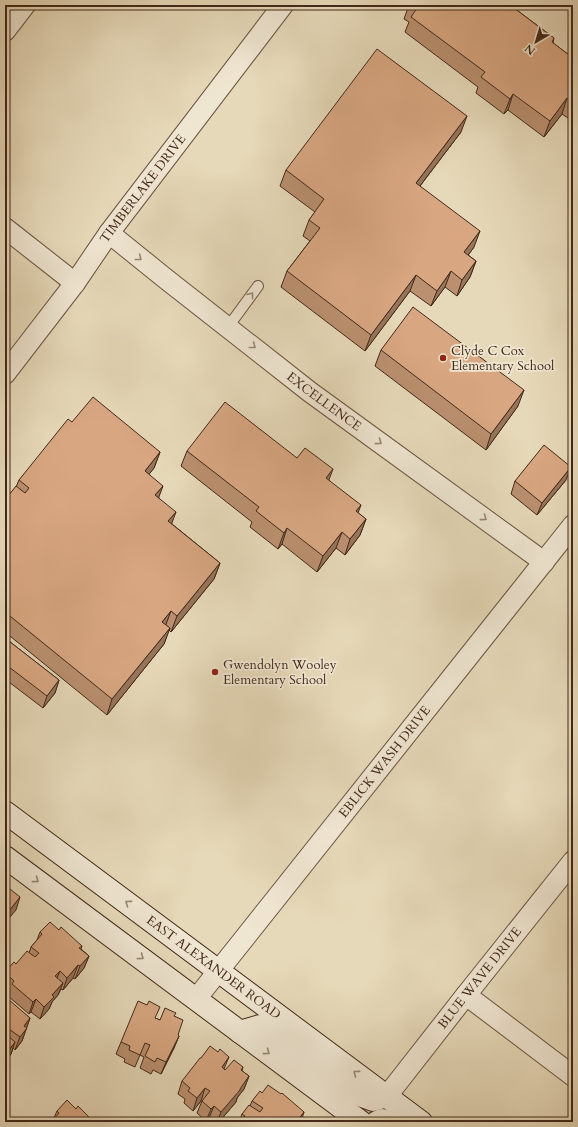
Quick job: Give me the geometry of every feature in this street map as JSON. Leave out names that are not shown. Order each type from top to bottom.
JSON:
[{"type":"street","points":[[5,31],[25,5]]},
{"type":"street","name":"TIMBERLAKE DRIVE","points":[[5,374],[75,283],[109,233],[283,5]]},
{"type":"street","points":[[5,228],[75,283]]},
{"type":"street","name":"EXCELLENCE","points":[[109,233],[310,392],[544,562]]},
{"type":"street","name":"EBLICK WASH DRIVE","points":[[196,999],[573,525]]},
{"type":"street","name":"EAST ALEXANDER ROAD","points":[[5,812],[421,1122]]},
{"type":"street","points":[[5,830],[31,832]]},
{"type":"street","points":[[5,857],[361,1122]]},
{"type":"street","name":"BLUE WAVE DRIVE","points":[[387,1096],[573,861]]},
{"type":"street","points":[[466,995],[573,1076]]},
{"type":"street","points":[[240,1032],[260,1026],[362,1096],[373,1100],[387,1096]]},
{"type":"street","points":[[377,1122],[382,1120],[387,1122]]},
{"type":"lane","points":[[228,327],[258,286]]},
{"type":"building","points":[[412,5],[510,5],[554,38],[552,42],[573,58],[573,102],[567,98],[550,121],[513,94],[510,99],[481,77],[485,72],[411,17],[417,8]]},
{"type":"building","points":[[377,49],[467,116],[416,183],[480,231],[464,252],[476,261],[462,280],[451,271],[437,291],[416,275],[371,335],[287,271],[320,228],[309,220],[324,199],[286,170]]},
{"type":"building","points":[[413,307],[524,390],[491,434],[381,350]]},
{"type":"building","points":[[93,397],[160,452],[145,471],[163,486],[155,495],[176,512],[168,521],[220,563],[177,616],[171,611],[162,622],[170,628],[112,699],[5,612],[5,565],[7,562],[5,561],[5,500],[16,486],[25,493],[29,488],[19,480],[68,419],[72,422]]},
{"type":"building","points":[[225,402],[297,458],[305,448],[333,469],[326,478],[361,505],[356,511],[366,519],[350,539],[342,532],[323,556],[287,528],[284,533],[256,511],[259,507],[187,451]]},
{"type":"building","points":[[544,445],[571,467],[542,503],[515,481]]},
{"type":"building","points":[[5,638],[59,680],[47,696],[5,664]]},
{"type":"building","points":[[5,885],[20,897],[5,916]]},
{"type":"building","points":[[50,922],[59,930],[61,927],[82,946],[79,948],[89,956],[80,966],[78,965],[67,978],[60,971],[55,976],[63,983],[52,995],[54,997],[44,1007],[36,999],[33,1002],[12,984],[14,981],[5,972],[14,962],[16,964],[27,951],[35,957],[39,953],[31,947],[42,934],[40,932]]},
{"type":"building","points":[[5,998],[30,1018],[24,1026],[27,1028],[20,1037],[9,1029],[6,1034],[15,1042],[9,1050],[6,1048],[5,1049]]},
{"type":"building","points":[[138,1001],[147,1005],[149,1001],[160,1007],[155,1018],[160,1020],[165,1008],[176,1013],[174,1016],[183,1020],[178,1035],[179,1036],[166,1062],[157,1058],[155,1062],[145,1056],[150,1045],[145,1043],[140,1055],[129,1050],[130,1046],[121,1042]]},
{"type":"building","points":[[210,1046],[218,1052],[220,1049],[229,1057],[222,1067],[225,1070],[234,1060],[243,1067],[241,1070],[249,1076],[240,1090],[221,1112],[214,1106],[211,1109],[202,1101],[210,1091],[205,1088],[197,1098],[188,1091],[190,1088],[182,1081]]},
{"type":"building","points":[[268,1085],[281,1094],[282,1093],[304,1112],[298,1120],[301,1122],[241,1122],[245,1116],[242,1114],[249,1105],[260,1112],[263,1108],[252,1101],[260,1091],[262,1093]]},
{"type":"building","points":[[67,1100],[76,1109],[78,1106],[94,1122],[51,1122],[59,1113],[57,1111]]},
{"type":"place","name":"Clyde C Cox Elementary School","points":[[443,358]]},
{"type":"place","name":"Gwendolyn Wooley Elementary School","points":[[215,672]]}]
